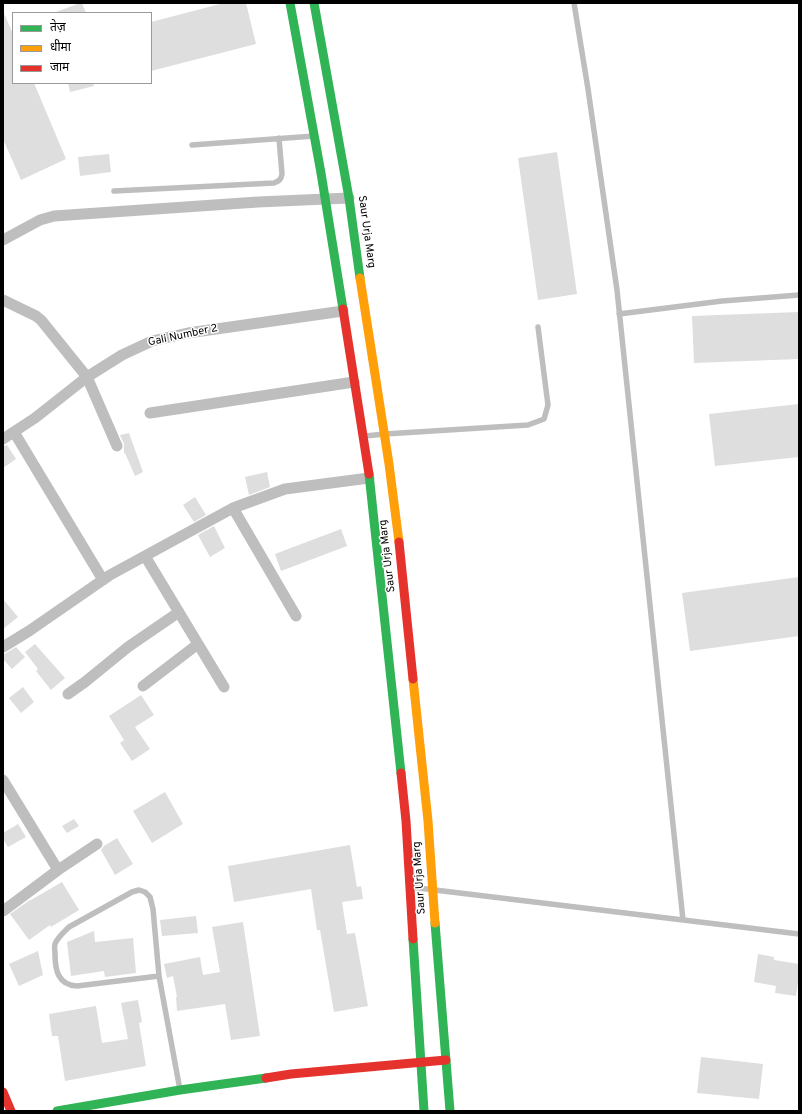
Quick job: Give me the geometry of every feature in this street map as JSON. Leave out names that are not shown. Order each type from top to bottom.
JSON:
[{"type":"street","name":"Saur Urja Marg","points":[[290,3],[344,311],[369,478],[395,613],[428,822],[450,1111]]},
{"type":"street","name":"Saur Urja Marg","points":[[314,3],[349,198],[375,378],[385,434],[402,568],[395,613],[424,1111]]},
{"type":"street","points":[[3,240],[40,220],[54,216],[325,198],[349,198]]},
{"type":"street","points":[[3,300],[36,316],[41,320],[87,377],[116,446]]},
{"type":"street","name":"Gali Number 2","points":[[3,439],[35,418],[87,377],[126,353],[152,341],[188,333],[344,311]]},
{"type":"street","points":[[150,413],[354,382]]},
{"type":"street","points":[[14,432],[103,580]]},
{"type":"street","points":[[3,647],[103,580],[233,508],[285,489],[369,478]]},
{"type":"street","points":[[233,508],[296,616]]},
{"type":"street","points":[[145,556],[224,687]]},
{"type":"street","points":[[68,694],[128,647],[179,612]]},
{"type":"street","points":[[143,686],[198,644]]},
{"type":"street","points":[[3,780],[58,870]]},
{"type":"street","points":[[3,911],[58,870],[97,844]]},
{"type":"street","points":[[57,1111],[180,1090],[291,1074],[446,1060]]},
{"type":"street","points":[[3,1092],[11,1111]]},
{"type":"lane","points":[[574,3],[588,89],[619,314],[682,920]]},
{"type":"lane","points":[[192,145],[314,136]]},
{"type":"lane","points":[[114,191],[274,183],[281,178],[282,174],[279,138]]},
{"type":"lane","points":[[619,314],[722,301],[799,295]]},
{"type":"lane","points":[[363,437],[385,434],[528,425],[544,419],[548,405],[538,327]]},
{"type":"lane","points":[[410,887],[799,934]]},
{"type":"lane","points":[[159,976],[69,986],[63,982],[59,976],[55,961],[55,945],[61,935],[69,927],[132,892],[139,890],[145,892],[150,897],[153,909],[159,976],[180,1090]]},
{"type":"building","points":[[82,3],[86,12],[56,12]]},
{"type":"building","points":[[224,3],[246,3],[256,44],[152,71],[152,22]]},
{"type":"building","points":[[3,11],[12,32],[12,84],[34,84],[66,159],[21,180],[3,139]]},
{"type":"building","points":[[68,84],[93,84],[94,86],[70,92]]},
{"type":"building","points":[[557,152],[577,294],[538,300],[518,158]]},
{"type":"building","points":[[109,154],[111,172],[80,176],[78,157]]},
{"type":"building","points":[[799,312],[799,359],[694,363],[692,316]]},
{"type":"building","points":[[799,404],[799,457],[715,466],[709,414]]},
{"type":"building","points":[[129,433],[143,472],[135,476],[125,453],[124,454],[124,444],[120,435]]},
{"type":"building","points":[[7,445],[16,459],[3,468],[3,446]]},
{"type":"building","points":[[267,472],[270,487],[249,495],[245,477]]},
{"type":"building","points":[[195,497],[206,515],[194,522],[183,505]]},
{"type":"building","points":[[214,526],[225,548],[210,557],[198,535]]},
{"type":"building","points":[[341,529],[347,546],[281,571],[275,554]]},
{"type":"building","points":[[799,577],[799,636],[690,651],[682,593]]},
{"type":"building","points":[[3,599],[18,617],[3,629]]},
{"type":"building","points":[[35,644],[65,678],[51,690],[36,671],[38,669],[25,652]]},
{"type":"building","points":[[16,647],[25,657],[12,669],[3,659],[3,655]]},
{"type":"building","points":[[23,687],[34,702],[21,713],[9,698]]},
{"type":"building","points":[[141,695],[154,715],[135,727],[150,749],[132,761],[120,743],[124,740],[109,716]]},
{"type":"building","points":[[165,792],[183,824],[152,843],[133,811]]},
{"type":"building","points":[[74,819],[79,826],[67,833],[62,826]]},
{"type":"building","points":[[18,824],[26,837],[8,847],[3,839],[3,833]]},
{"type":"building","points":[[117,838],[133,864],[115,875],[101,850],[104,846]]},
{"type":"building","points":[[350,845],[357,887],[361,886],[363,899],[342,902],[347,934],[355,933],[368,1006],[334,1012],[320,930],[317,930],[311,889],[234,902],[228,866]]},
{"type":"building","points":[[62,882],[79,910],[51,927],[50,925],[29,940],[10,914],[30,900]]},
{"type":"building","points":[[196,916],[198,933],[162,936],[160,920]]},
{"type":"building","points":[[243,922],[260,1036],[231,1040],[225,1004],[177,1011],[177,997],[173,976],[167,978],[164,964],[200,957],[203,975],[220,972],[212,927]]},
{"type":"building","points":[[94,931],[95,942],[133,938],[136,973],[105,977],[104,971],[71,976],[67,942]]},
{"type":"building","points":[[38,951],[43,975],[19,986],[9,964]]},
{"type":"building","points":[[758,954],[774,957],[774,960],[799,964],[796,996],[775,993],[776,986],[754,982]]},
{"type":"building","points":[[138,1000],[142,1022],[139,1023],[146,1066],[65,1081],[58,1036],[52,1036],[49,1014],[96,1006],[102,1043],[128,1039],[121,1003]]},
{"type":"building","points":[[701,1057],[763,1064],[759,1099],[697,1093]]},
{"type":"traffic: fast","points":[[290,3],[321,173],[343,309]]},
{"type":"traffic: fast","points":[[314,3],[349,198],[360,278]]},
{"type":"traffic: fast","points":[[369,474],[401,773]]},
{"type":"traffic: fast","points":[[435,923],[450,1111]]},
{"type":"traffic: fast","points":[[413,939],[424,1111]]},
{"type":"traffic: fast","points":[[57,1111],[180,1090],[266,1078]]},
{"type":"traffic: slow","points":[[360,278],[389,464],[399,542]]},
{"type":"traffic: slow","points":[[413,679],[428,821],[435,923]]},
{"type":"traffic: jam","points":[[343,309],[369,474]]},
{"type":"traffic: jam","points":[[399,542],[413,679]]},
{"type":"traffic: jam","points":[[401,773],[406,821],[413,939]]},
{"type":"traffic: jam","points":[[266,1078],[291,1074],[446,1060]]},
{"type":"traffic: jam","points":[[3,1092],[11,1111]]}]
